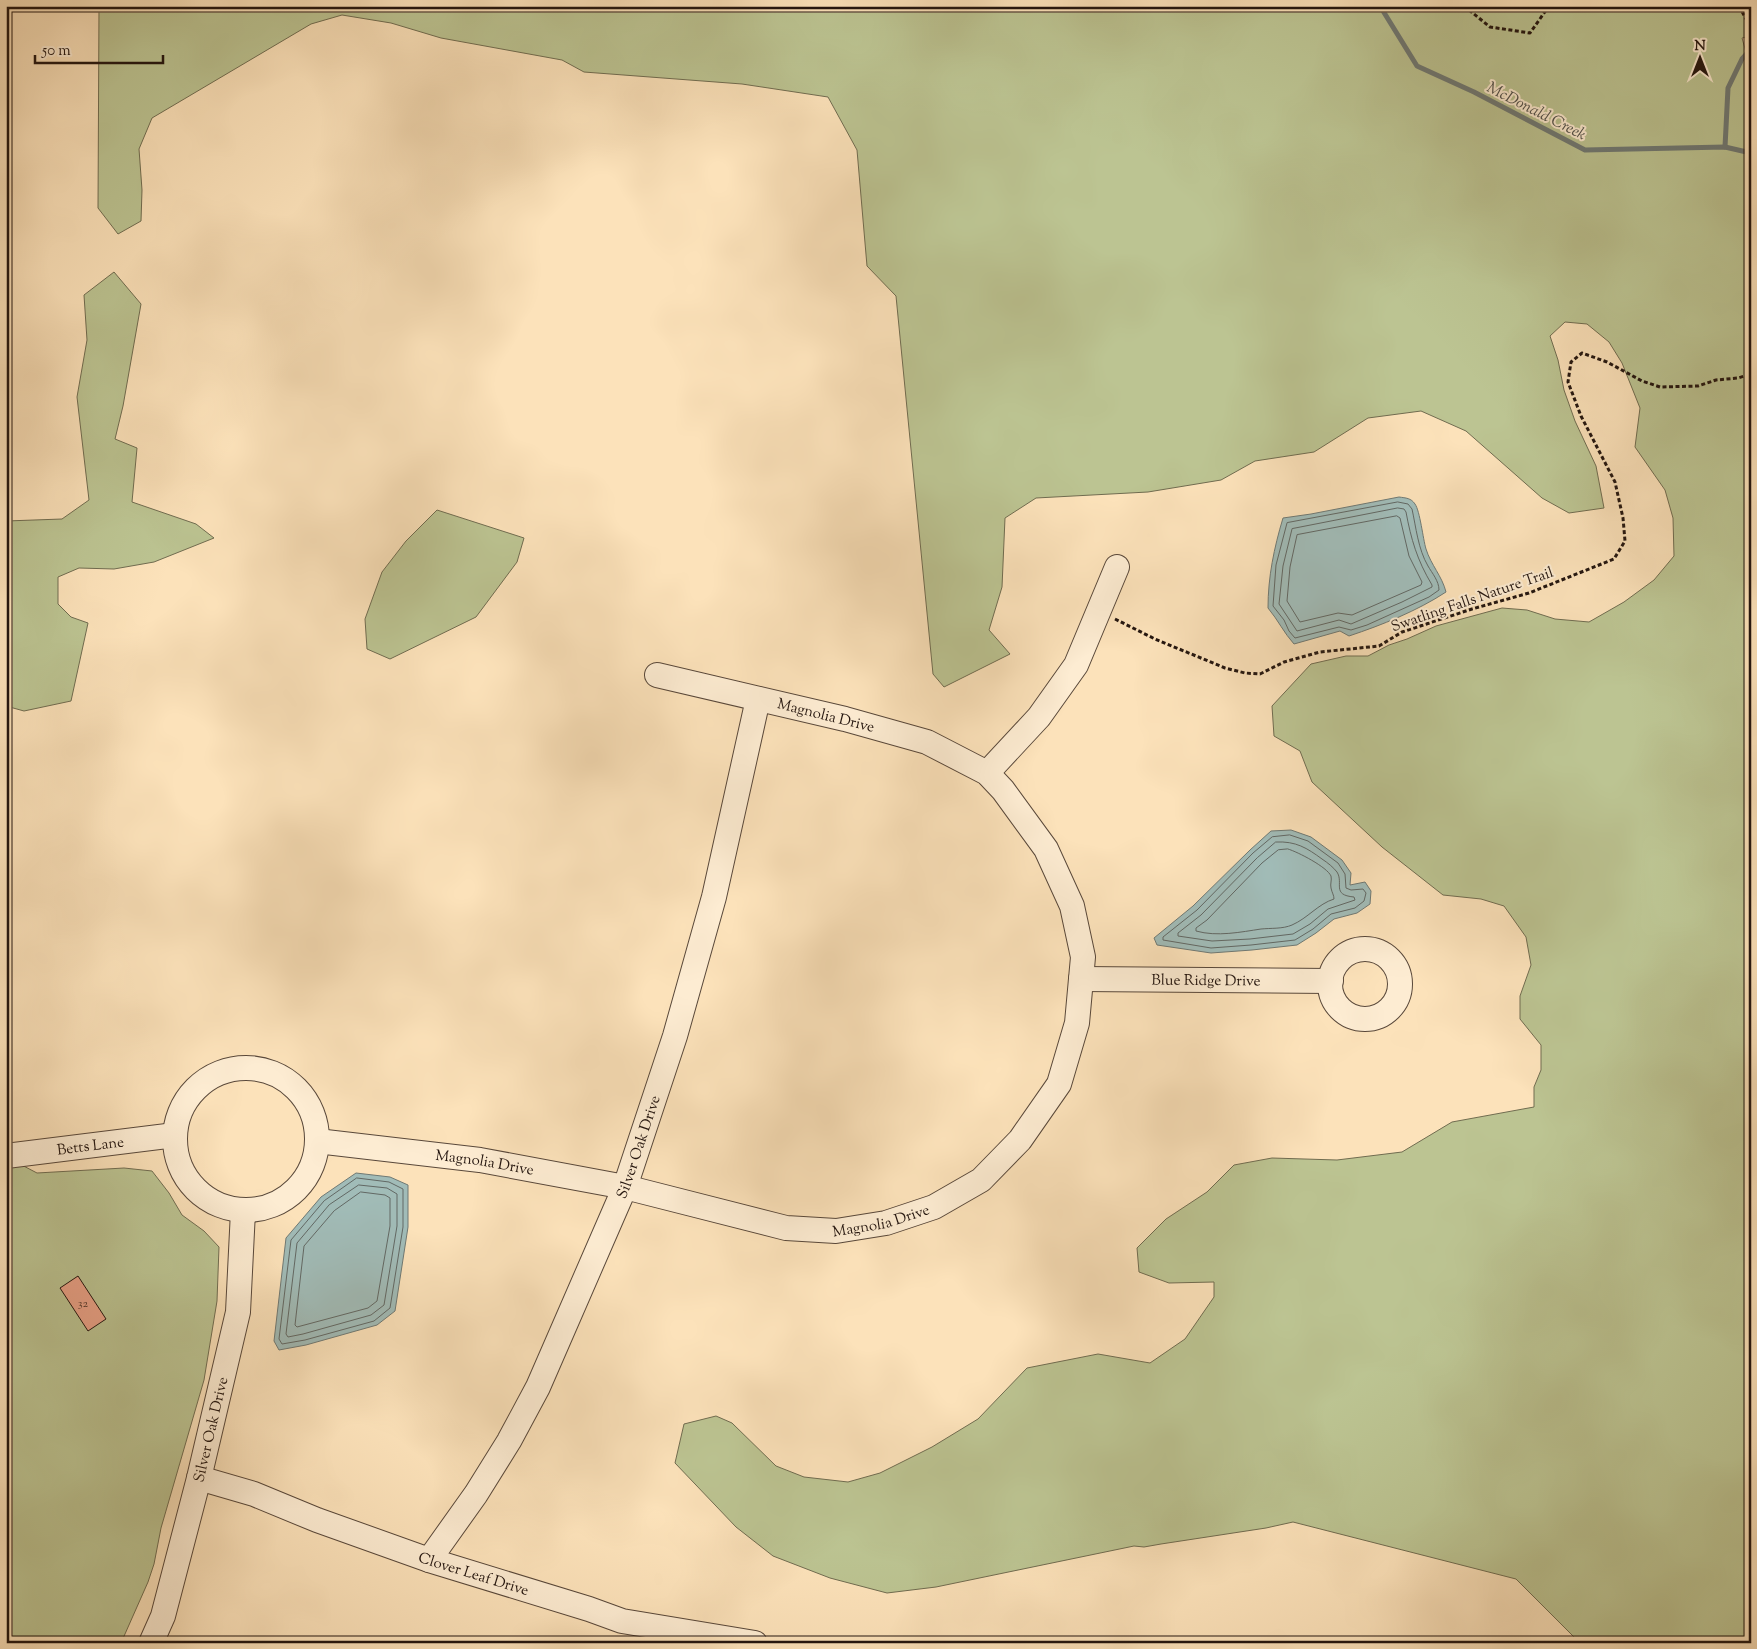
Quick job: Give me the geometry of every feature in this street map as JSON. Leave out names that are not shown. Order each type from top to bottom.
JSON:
[{"type":"street","points":[[987,773],[1039,717],[1076,665],[1118,567]]},
{"type":"street","name":"Magnolia Drive","points":[[317,1142],[480,1160],[626,1187],[786,1228],[836,1231],[886,1223],[934,1207],[981,1180],[1020,1140],[1059,1084],[1077,1023],[1083,957],[1072,906],[1046,849],[1003,790],[987,773],[927,742],[845,719],[657,676]]},
{"type":"street","name":"Silver Oak Drive","points":[[429,1560],[476,1494],[509,1441],[534,1395],[626,1187],[675,1036],[714,897],[758,698]]},
{"type":"street","name":"Blue Ridge Drive","points":[[1081,979],[1331,981]]},
{"type":"street","points":[[244,1068],[264,1070],[284,1078],[299,1092],[311,1109],[317,1129],[317,1142],[317,1150],[311,1170],[299,1187],[283,1201],[264,1209],[243,1211],[221,1207],[202,1196],[187,1180],[177,1160],[175,1136],[177,1118],[187,1098],[202,1082],[222,1072],[244,1068]]},
{"type":"street","name":"Betts Lane","points":[[6,1156],[175,1136]]},
{"type":"street","name":"Silver Oak Drive","points":[[151,1643],[163,1616],[199,1478],[238,1312],[243,1211]]},
{"type":"street","name":"Clover Leaf Drive","points":[[199,1478],[254,1494],[317,1520],[429,1560],[622,1621],[755,1643]]},
{"type":"path","points":[[1464,6],[1490,27],[1530,33],[1549,6]]},
{"type":"path","points":[[1739,6],[1751,28]]},
{"type":"path","name":"Swatling Falls Nature Trail","points":[[1099,611],[1155,639],[1225,668],[1245,673],[1260,674],[1284,662],[1320,652],[1379,646],[1402,632],[1529,593],[1614,559],[1624,541],[1624,518],[1615,482],[1581,416],[1568,382],[1571,362],[1582,354],[1607,362],[1642,381],[1660,387],[1698,386],[1716,380],[1738,378],[1751,374]]},
{"type":"green space","points":[[99,6],[1751,6],[1751,36],[1742,38],[1751,70],[1751,1643],[1580,1643],[1516,1579],[1293,1522],[1144,1547],[1134,1546],[936,1587],[887,1593],[830,1578],[773,1556],[736,1527],[675,1463],[684,1424],[716,1416],[732,1423],[776,1466],[804,1477],[848,1482],[880,1473],[932,1447],[978,1419],[1027,1368],[1098,1354],[1150,1363],[1185,1339],[1214,1297],[1214,1282],[1169,1283],[1139,1272],[1137,1248],[1166,1219],[1207,1192],[1234,1165],[1272,1158],[1337,1160],[1402,1152],[1452,1122],[1534,1107],[1534,1087],[1541,1070],[1541,1045],[1520,1019],[1520,996],[1531,965],[1526,937],[1504,906],[1481,899],[1443,895],[1382,847],[1312,782],[1300,751],[1274,736],[1272,706],[1311,664],[1346,656],[1368,656],[1389,645],[1436,626],[1502,608],[1527,610],[1555,619],[1589,622],[1624,602],[1654,580],[1674,556],[1673,518],[1665,490],[1635,447],[1640,408],[1622,363],[1609,342],[1587,324],[1565,322],[1550,336],[1558,360],[1564,390],[1575,421],[1596,466],[1604,508],[1569,513],[1542,498],[1466,431],[1421,411],[1368,418],[1314,452],[1255,461],[1221,480],[1148,492],[1036,498],[1005,518],[1002,587],[989,630],[1010,654],[944,687],[933,674],[896,296],[867,266],[857,150],[828,97],[742,84],[584,72],[562,60],[441,38],[391,23],[342,15],[311,24],[152,118],[139,149],[142,190],[141,221],[118,234],[98,208]]},
{"type":"green space","points":[[114,272],[141,304],[123,406],[115,439],[137,448],[132,502],[196,524],[214,538],[154,562],[114,569],[79,568],[58,577],[58,604],[71,617],[88,623],[71,701],[24,711],[6,706],[6,521],[62,519],[89,500],[77,397],[87,340],[84,295]]},
{"type":"green space","points":[[437,510],[524,538],[517,562],[476,617],[390,659],[367,649],[365,619],[382,572],[406,541]]},
{"type":"green space","points":[[16,1162],[37,1173],[124,1168],[152,1171],[169,1193],[182,1215],[204,1231],[219,1247],[217,1301],[204,1380],[161,1528],[154,1564],[121,1643],[6,1643],[6,1163]]},
{"type":"water","points":[[1399,497],[1410,499],[1417,508],[1426,549],[1446,592],[1399,617],[1349,636],[1340,631],[1294,644],[1268,608],[1272,563],[1283,518]]},
{"type":"water","points":[[1291,830],[1311,837],[1342,860],[1351,873],[1350,885],[1365,882],[1371,891],[1370,904],[1357,913],[1334,919],[1297,945],[1211,953],[1157,945],[1154,938],[1193,906],[1271,831]]},
{"type":"water","points":[[356,1173],[390,1177],[408,1185],[408,1227],[395,1311],[377,1325],[306,1345],[279,1350],[274,1341],[286,1238],[321,1197]]},
{"type":"building","points":[[78,1276],[106,1319],[88,1331],[60,1288]]},
{"type":"waterway","name":"McDonald Creek","points":[[1380,6],[1417,66],[1474,92],[1585,150],[1725,147],[1751,153]]},
{"type":"waterway","points":[[1725,147],[1728,88],[1742,59],[1751,49]]}]
